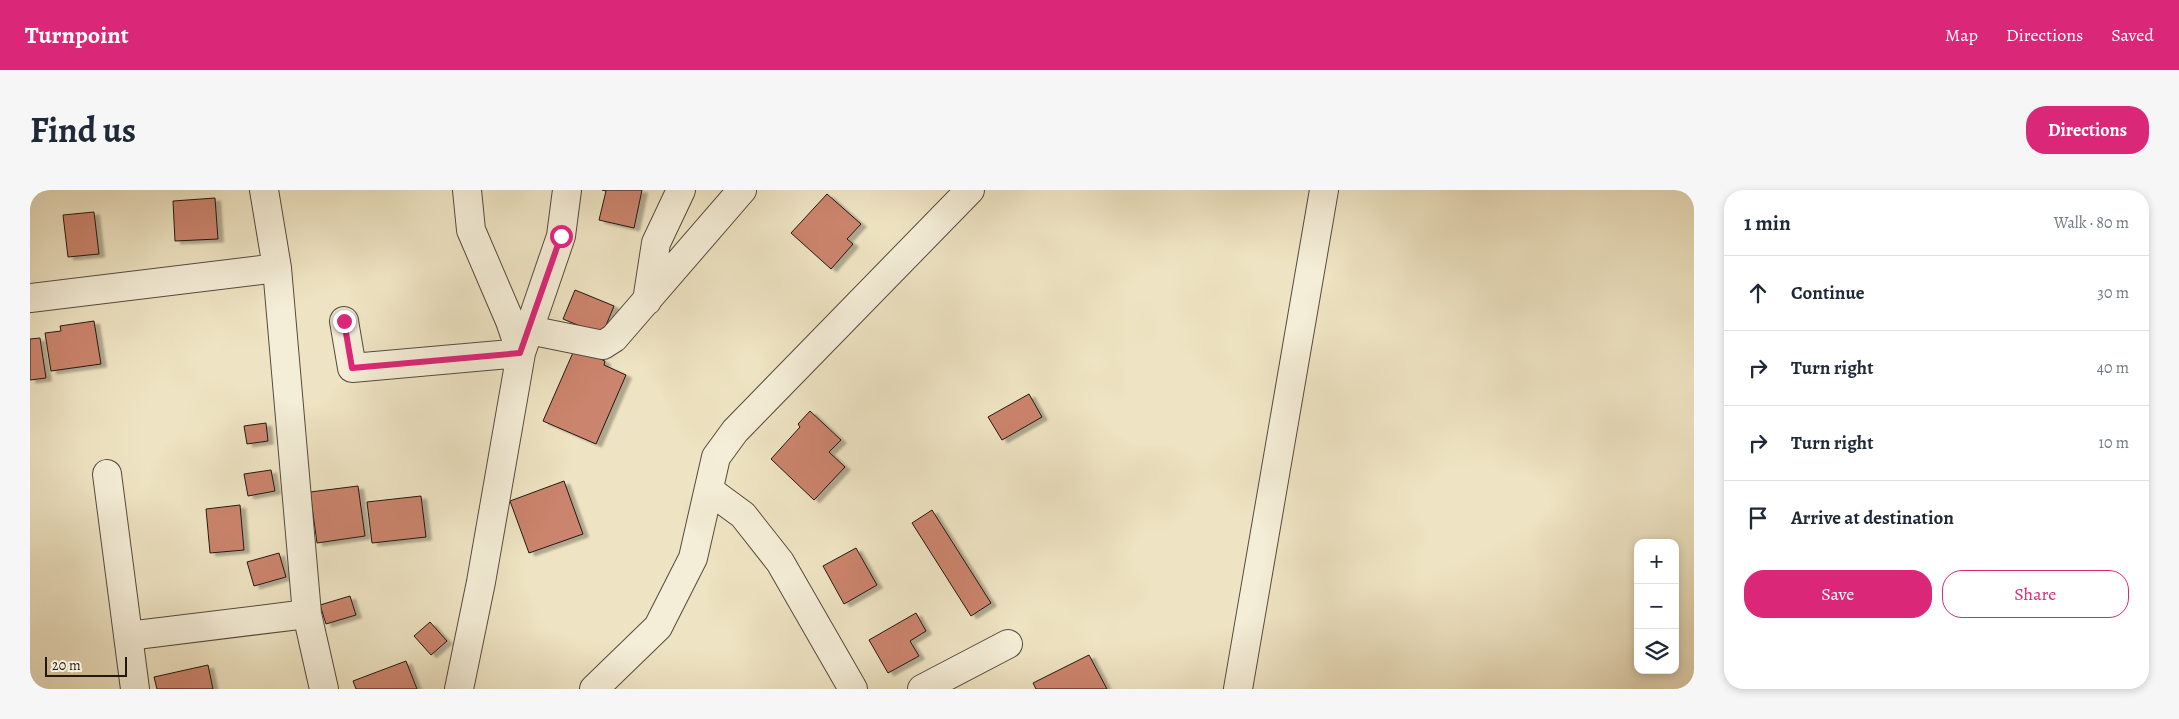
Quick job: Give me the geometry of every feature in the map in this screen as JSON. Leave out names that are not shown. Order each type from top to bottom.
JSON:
[{"type":"street","points":[[264,190],[277,268],[307,614],[324,689]]},
{"type":"street","points":[[468,190],[472,230],[510,321],[525,341]]},
{"type":"street","points":[[459,689],[482,582],[525,341],[561,236],[567,190]]},
{"type":"street","points":[[647,301],[656,243],[680,190]]},
{"type":"street","points":[[344,321],[352,368],[525,341],[603,345],[622,330],[742,190]]},
{"type":"street","points":[[594,689],[658,627],[693,558],[716,457],[734,432],[970,190]]},
{"type":"street","points":[[1238,689],[1324,190]]},
{"type":"street","points":[[30,298],[277,268]]},
{"type":"street","points":[[107,474],[135,689]]},
{"type":"street","points":[[709,490],[743,514],[780,562],[853,689]]},
{"type":"street","points":[[128,636],[307,614]]},
{"type":"street","points":[[922,689],[1008,644]]},
{"type":"building","points":[[602,190],[642,190],[634,228],[599,220],[606,191]]},
{"type":"building","points":[[827,194],[861,224],[847,239],[853,244],[831,269],[791,233]]},
{"type":"building","points":[[215,198],[218,239],[175,241],[173,201]]},
{"type":"building","points":[[94,212],[99,254],[68,257],[63,215]]},
{"type":"building","points":[[575,290],[614,306],[602,335],[563,319]]},
{"type":"building","points":[[94,321],[101,364],[51,371],[45,333],[61,331],[60,326]]},
{"type":"building","points":[[40,338],[46,378],[30,380],[30,339]]},
{"type":"building","points":[[575,348],[605,361],[604,365],[626,375],[596,444],[543,421]]},
{"type":"building","points":[[1029,394],[1042,417],[1002,440],[988,417]]},
{"type":"building","points":[[810,411],[841,440],[829,452],[845,467],[814,500],[771,459],[800,427],[798,424]]},
{"type":"building","points":[[266,423],[268,441],[247,444],[244,426]]},
{"type":"building","points":[[271,470],[275,491],[248,496],[244,474]]},
{"type":"building","points":[[564,481],[583,534],[529,553],[510,501]]},
{"type":"building","points":[[358,486],[365,536],[317,543],[310,492]]},
{"type":"building","points":[[421,496],[426,537],[372,543],[367,502]]},
{"type":"building","points":[[240,505],[244,550],[210,553],[206,509]]},
{"type":"building","points":[[932,510],[991,603],[971,616],[912,523]]},
{"type":"building","points":[[856,548],[877,585],[844,604],[823,566]]},
{"type":"building","points":[[279,553],[286,577],[254,586],[247,562]]},
{"type":"building","points":[[350,596],[356,615],[326,624],[320,605]]},
{"type":"building","points":[[916,613],[926,631],[910,641],[919,656],[888,673],[869,640]]},
{"type":"building","points":[[430,622],[447,641],[431,655],[414,636]]},
{"type":"building","points":[[1089,655],[1107,689],[1036,689],[1033,683]]},
{"type":"building","points":[[406,661],[417,689],[356,689],[353,681]]},
{"type":"building","points":[[208,665],[213,689],[157,689],[154,677]]},
{"type":"route","points":[[344,321],[352,368],[520,353],[561,236]]}]
